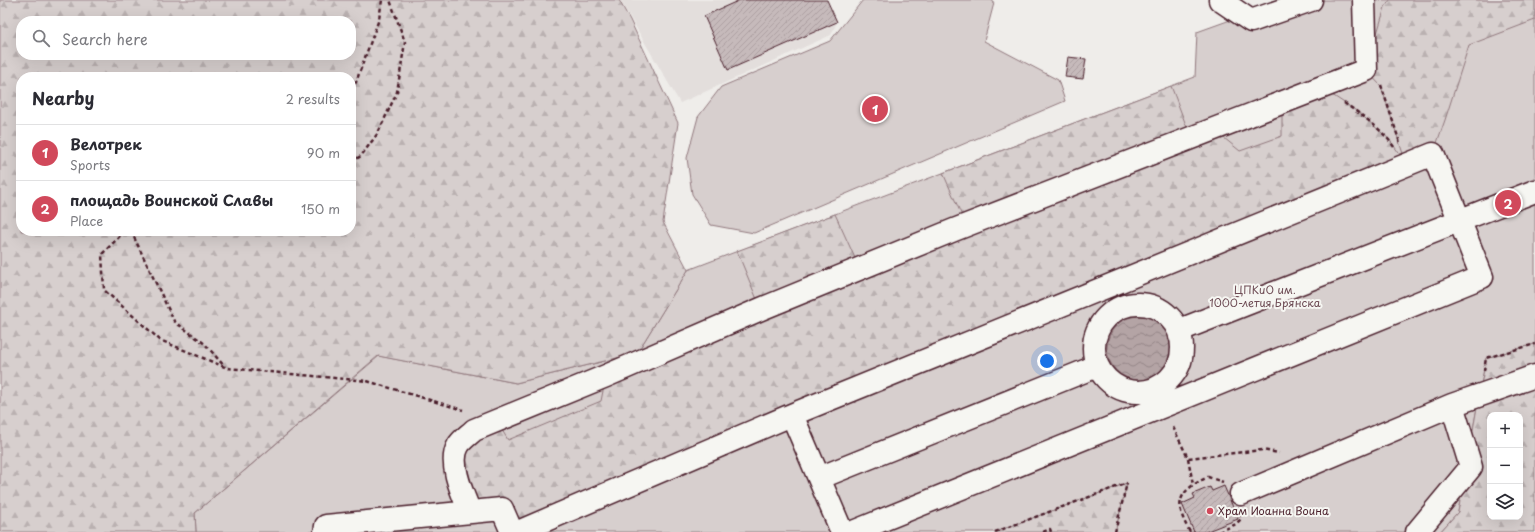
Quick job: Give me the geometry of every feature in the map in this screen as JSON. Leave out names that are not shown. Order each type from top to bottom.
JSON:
[{"type":"street","points":[[1220,0],[1251,21],[1311,0]]},
{"type":"street","points":[[470,512],[462,493],[454,466],[458,446],[474,430],[606,376],[761,309],[954,230],[1366,70],[1364,0]]},
{"type":"street","points":[[518,532],[792,416],[1432,154],[1482,277],[1160,398],[854,532]]},
{"type":"street","points":[[1180,330],[1535,191]]},
{"type":"street","points":[[1112,285],[1121,307]]},
{"type":"street","points":[[1138,303],[1155,307],[1170,316],[1180,330],[1183,348],[1180,365],[1160,398],[1122,390],[1107,380],[1097,366],[1094,348],[1097,331],[1106,317],[1121,307],[1138,303]]},
{"type":"street","points":[[819,478],[1097,366]]},
{"type":"street","points":[[1242,494],[1452,406],[1535,376]]},
{"type":"street","points":[[1417,532],[1471,467],[1452,406]]},
{"type":"street","points":[[792,416],[842,532]]},
{"type":"street","points":[[325,532],[326,526],[502,509],[512,532]]},
{"type":"path","points":[[356,82],[379,19],[382,0]]},
{"type":"path","points":[[356,159],[361,156],[378,133],[397,92],[405,42],[390,0]]},
{"type":"path","points":[[1366,70],[1381,86],[1406,164]]},
{"type":"path","points":[[1320,87],[1358,112],[1388,139],[1406,164]]},
{"type":"path","points":[[120,236],[102,254],[104,290],[160,340],[227,368],[367,381],[496,420]]},
{"type":"path","points":[[133,236],[174,321],[205,344],[227,368]]},
{"type":"path","points":[[1160,398],[1188,458],[1193,484]]},
{"type":"path","points":[[1188,458],[1262,450],[1283,454]]},
{"type":"path","points":[[1190,532],[1182,518],[1180,502],[1184,492],[1193,484],[1208,477],[1225,483],[1234,493],[1242,494]]},
{"type":"path","points":[[995,532],[1127,483],[1115,532]]},
{"type":"path","points":[[1043,532],[1050,529],[1050,532]]},
{"type":"shaded area","points":[[620,0],[827,0],[837,22],[831,35],[680,103]]},
{"type":"green space","points":[[0,0],[619,0],[630,20],[678,123],[663,222],[688,270],[637,353],[516,383],[378,356],[195,513],[196,532],[0,532]]},
{"type":"green space","points":[[863,0],[992,0],[994,3],[984,41],[1058,80],[1065,101],[754,233],[711,225],[692,194],[687,158],[698,117],[721,87],[830,41]]},
{"type":"green space","name":"ЦПКиО им. 1000-летия Брянска","points":[[1286,0],[1535,0],[1535,344],[1486,358],[1458,512],[1440,532],[1115,532],[1127,483],[997,532],[196,532],[195,513],[379,356],[516,383],[637,353],[688,270],[1195,77],[1197,32]]},
{"type":"green space","points":[[1390,0],[1535,0],[1535,20],[1469,45],[1433,154],[518,532],[502,509],[470,512],[458,446],[496,420],[508,440],[601,401],[606,376],[966,225],[943,173],[1171,86],[1191,138],[1213,129],[1240,151],[1282,136],[1282,102],[1320,87],[1358,112],[1389,139],[1406,163],[1381,86],[1366,70],[1385,7]]},
{"type":"green space","points":[[835,214],[860,269],[761,309],[737,251]]},
{"type":"green space","points":[[1535,344],[1535,532],[1440,532],[1458,512],[1486,358]]},
{"type":"green space","points":[[1127,483],[1115,532],[995,532]]},
{"type":"water","points":[[1139,316],[1151,318],[1162,325],[1169,336],[1171,348],[1169,360],[1162,371],[1151,378],[1139,380],[1127,378],[1116,371],[1109,360],[1107,348],[1109,336],[1116,325],[1127,318]]},
{"type":"building","points":[[740,0],[827,0],[837,22],[728,70],[704,16]]},
{"type":"building","points":[[1068,57],[1086,59],[1083,79],[1065,77]]},
{"type":"building","name":"Храм Иоанна Воина","points":[[1224,486],[1238,519],[1205,532],[1194,532],[1182,504],[1195,498],[1193,494],[1210,487],[1212,491]]},
{"type":"place","name":"Велотрек","points":[[875,109]]},
{"type":"place","name":"площадь Воинской Славы","points":[[1508,203]]},
{"type":"place","name":"Храм Иоанна Воина","points":[[1210,511]]}]
